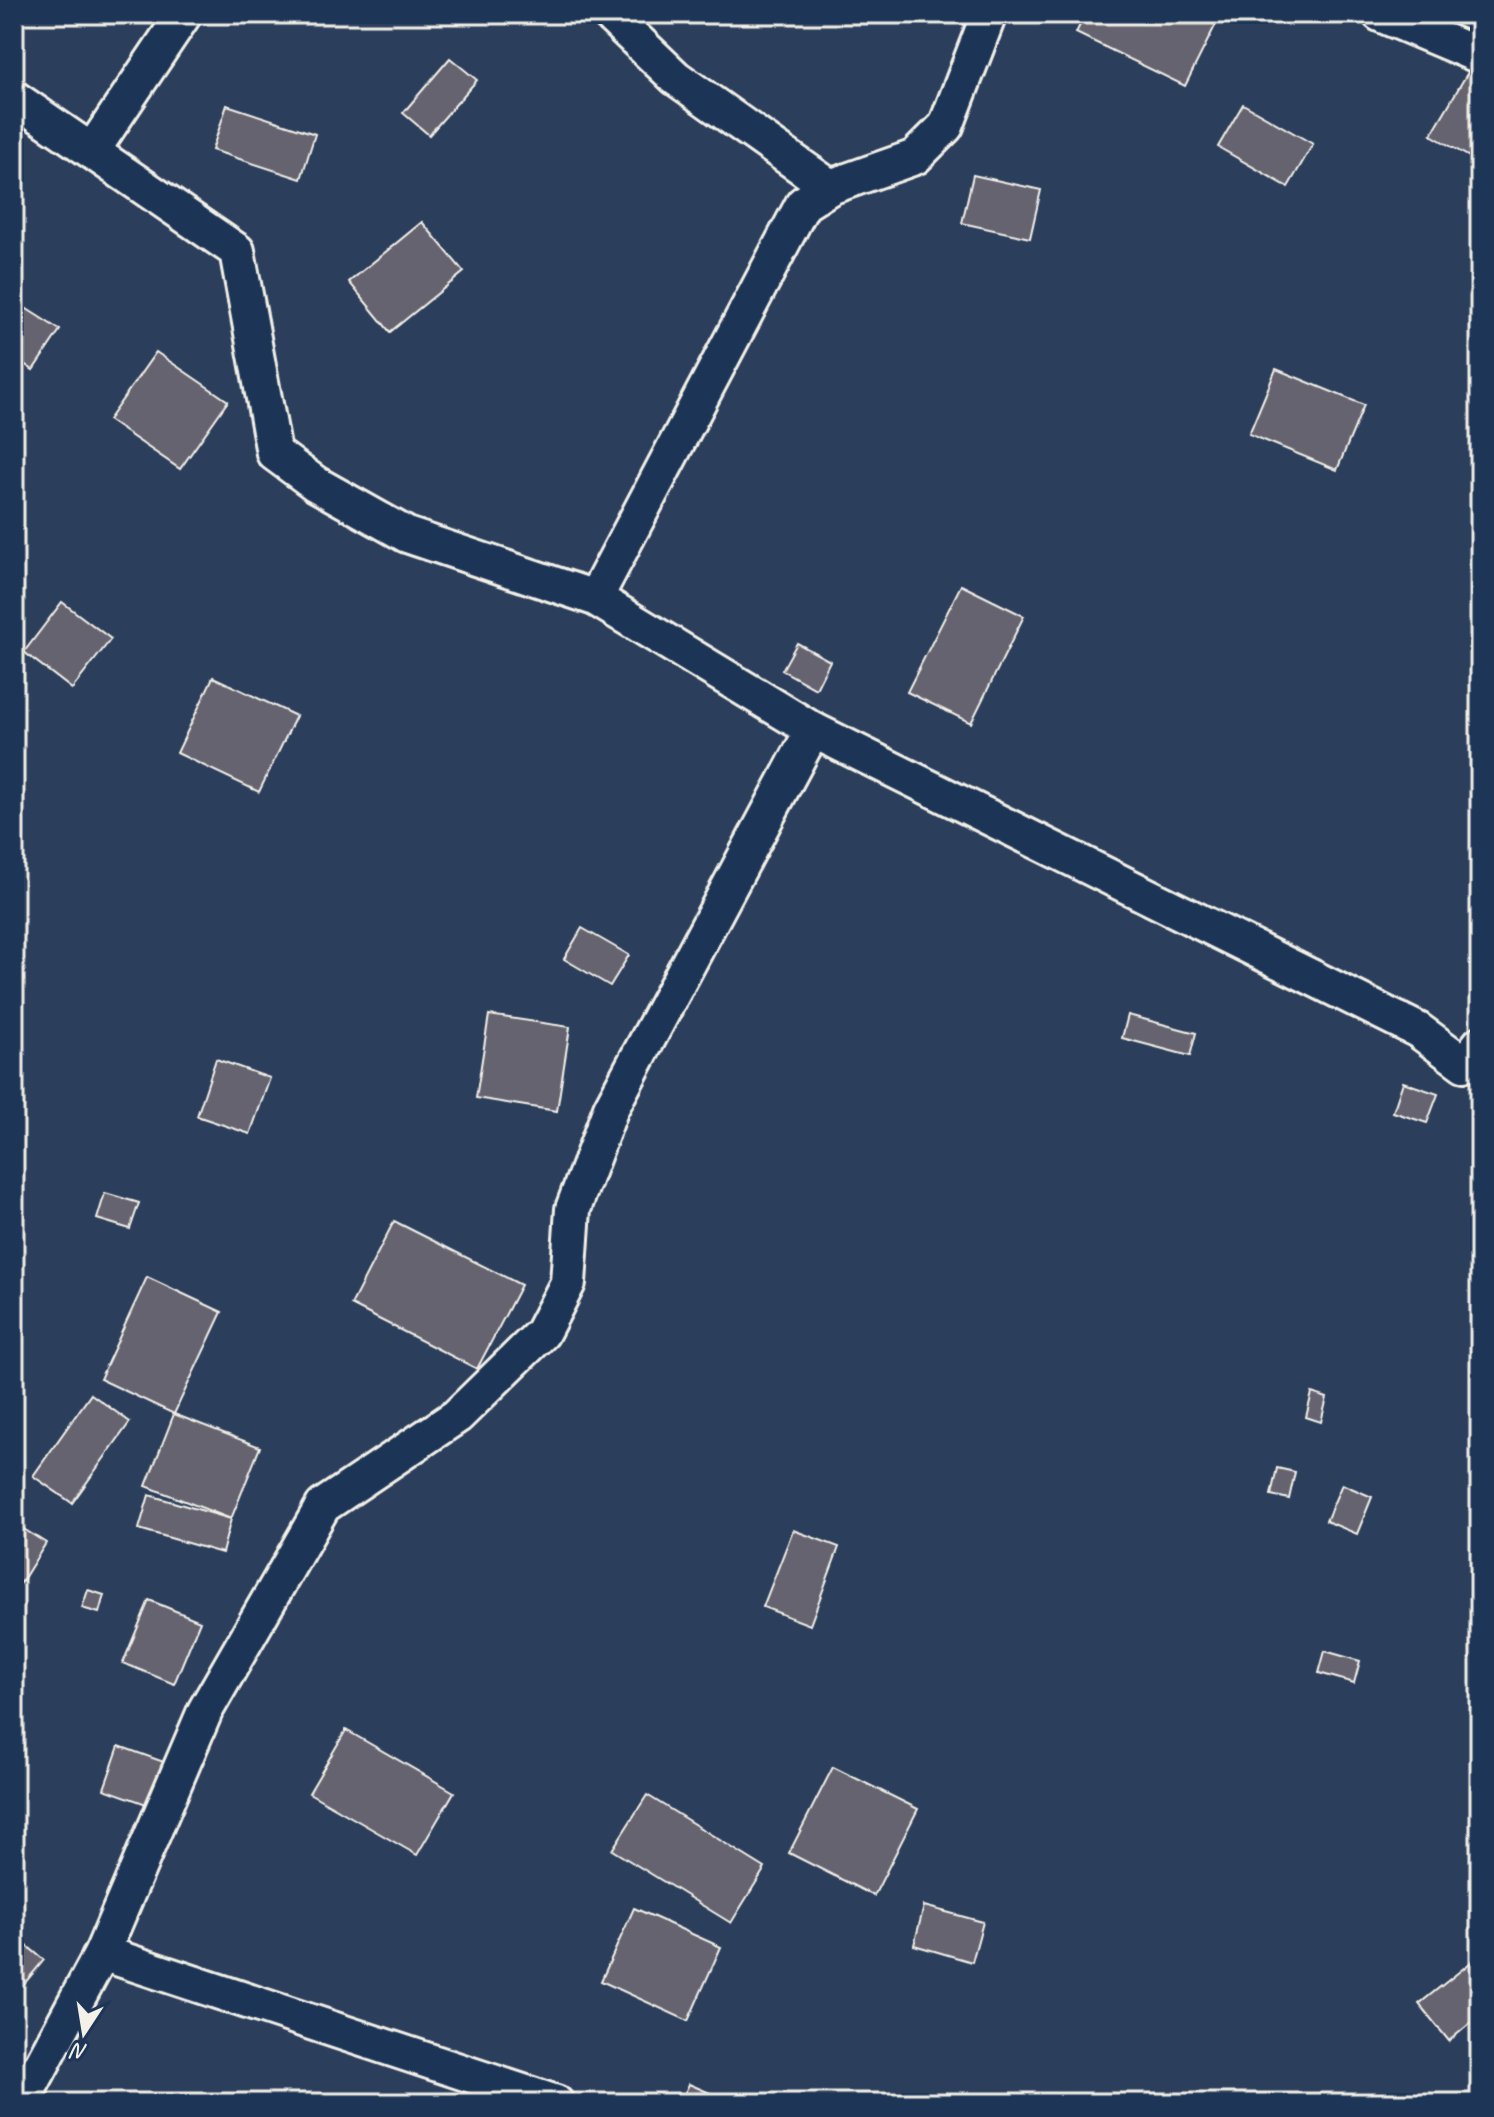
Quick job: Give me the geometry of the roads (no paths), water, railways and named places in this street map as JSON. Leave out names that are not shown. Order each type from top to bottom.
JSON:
[{"type":"street","points":[[92,151],[184,14]]},
{"type":"street","points":[[609,14],[676,78],[830,187]]},
{"type":"street","points":[[595,598],[803,204],[830,187],[915,157],[946,126],[989,14]]},
{"type":"street","points":[[1380,14],[1480,56]]},
{"type":"street","points":[[14,98],[237,251],[274,453],[316,484],[407,535],[595,598],[813,730],[1418,1030],[1464,1064],[1480,1044]]},
{"type":"street","points":[[21,2103],[102,1953],[205,1711],[323,1506],[457,1416],[542,1333],[568,1283],[573,1209],[611,1108],[813,730]]},
{"type":"street","points":[[102,1953],[556,2103]]}]
